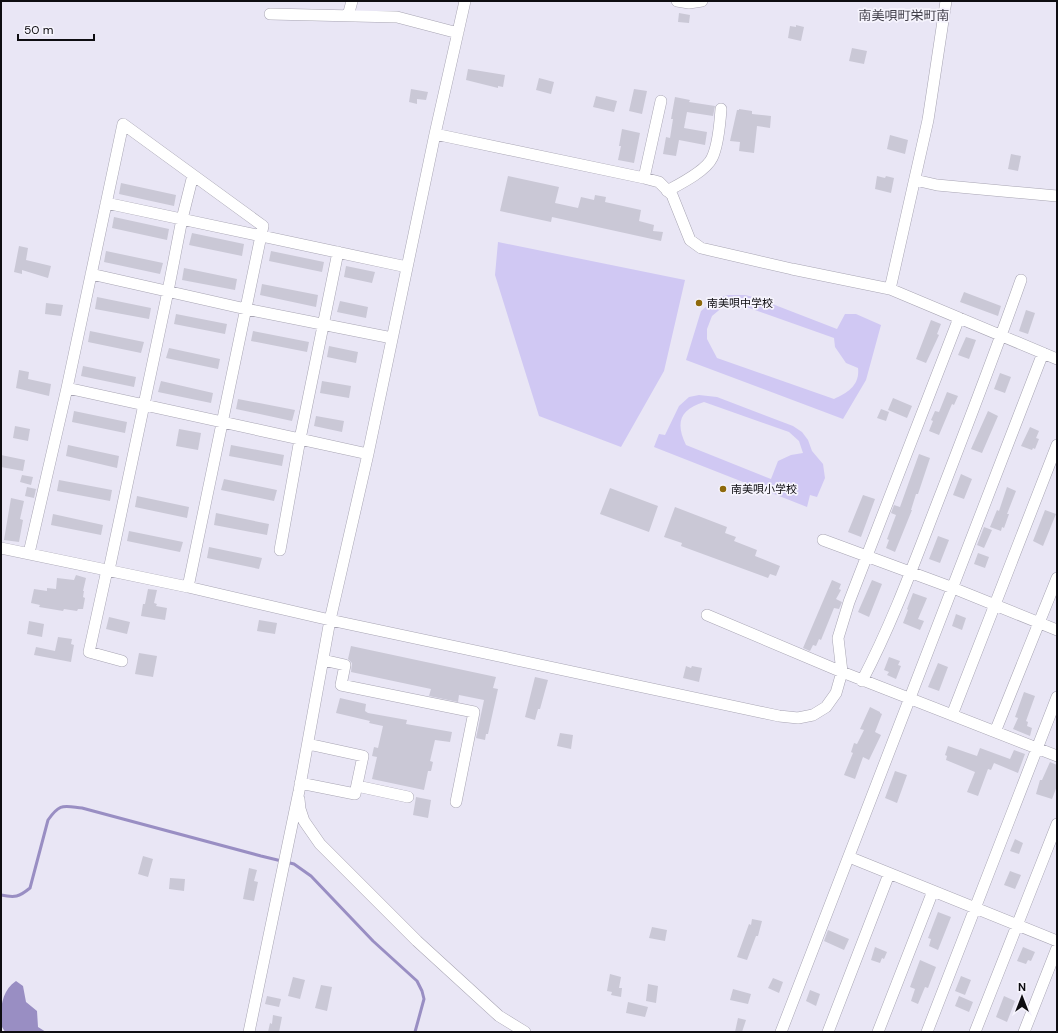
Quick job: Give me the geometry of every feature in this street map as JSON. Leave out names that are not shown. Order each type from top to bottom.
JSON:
[{"type":"street","points":[[348,16],[352,1]]},
{"type":"street","points":[[249,1032],[300,787],[330,620],[368,454],[435,134],[465,1]]},
{"type":"street","points":[[677,1],[689,3],[702,1]]},
{"type":"street","points":[[890,289],[928,120],[946,1]]},
{"type":"street","points":[[270,14],[397,17],[458,33]]},
{"type":"street","points":[[644,178],[661,101]]},
{"type":"street","points":[[667,190],[697,174],[712,159],[718,133],[721,109]]},
{"type":"street","points":[[29,553],[67,388],[123,124],[263,226],[188,587]]},
{"type":"street","points":[[435,134],[659,182],[672,195],[690,240],[701,248],[792,269],[890,289],[1057,359]]},
{"type":"street","points":[[122,661],[89,652],[144,405],[182,219],[193,175]]},
{"type":"street","points":[[915,180],[937,185],[1057,196]]},
{"type":"street","points":[[106,203],[407,267]]},
{"type":"street","points":[[280,550],[300,439],[338,252]]},
{"type":"street","points":[[91,274],[246,309],[392,338]]},
{"type":"street","points":[[862,681],[878,650],[911,572],[1021,280]]},
{"type":"street","points":[[1,548],[188,587],[330,620],[779,716],[798,718],[813,715],[826,707],[836,693],[842,672],[838,638],[849,602],[959,318]]},
{"type":"street","points":[[781,1032],[1043,353]]},
{"type":"street","points":[[67,388],[368,454]]},
{"type":"street","points":[[952,716],[1057,445]]},
{"type":"street","points":[[823,540],[953,588],[1057,630]]},
{"type":"street","points":[[995,732],[1057,578]]},
{"type":"street","points":[[707,614],[862,681],[1057,756]]},
{"type":"street","points":[[323,660],[345,665],[340,685],[474,712],[456,802]]},
{"type":"street","points":[[927,1032],[1057,697]]},
{"type":"street","points":[[300,787],[355,794],[363,756],[308,744]]},
{"type":"street","points":[[357,786],[408,797]]},
{"type":"street","points":[[300,787],[300,809],[304,821],[320,844],[417,941],[499,1016],[525,1032]]},
{"type":"street","points":[[975,1032],[1057,824]]},
{"type":"street","points":[[849,857],[1057,941]]},
{"type":"street","points":[[828,1032],[889,874]]},
{"type":"street","points":[[878,1032],[933,891]]},
{"type":"street","points":[[1024,1032],[1057,948]]},
{"type":"shaded area","points":[[498,242],[685,280],[664,371],[621,447],[539,416],[495,275]]},
{"type":"shaded area","points":[[728,295],[745,295],[757,298],[837,329],[845,314],[856,314],[881,325],[866,380],[843,419],[686,360],[701,311],[715,299]],"holes":[[[738,304],[834,338],[835,347],[846,363],[858,368],[857,379],[852,388],[834,399],[717,358],[707,339],[707,329],[712,316],[724,306]]]},
{"type":"shaded area","points":[[699,395],[717,397],[793,426],[802,432],[808,440],[812,451],[823,464],[825,478],[817,497],[810,495],[807,507],[654,447],[659,434],[665,435],[679,406],[689,397]],"holes":[[[704,402],[789,432],[799,441],[803,453],[791,455],[778,461],[771,479],[686,445],[681,430],[681,423],[685,413],[696,405]]]},
{"type":"shaded area","points":[[16,981],[23,986],[26,1002],[37,1011],[38,1027],[46,1032],[5,1032],[2,1027],[1,1012],[3,1000],[8,989]]},
{"type":"building","points":[[679,13],[690,15],[689,23],[678,22]]},
{"type":"building","points":[[796,25],[804,27],[801,41],[788,38],[790,26],[796,27]]},
{"type":"building","points":[[852,48],[867,51],[864,64],[849,61]]},
{"type":"building","points":[[468,69],[505,75],[503,87],[498,86],[498,88],[466,80]]},
{"type":"building","points":[[539,78],[554,82],[551,94],[536,90]]},
{"type":"building","points":[[411,89],[428,92],[426,100],[417,99],[417,104],[409,102]]},
{"type":"building","points":[[634,89],[647,91],[642,114],[629,111]]},
{"type":"building","points":[[596,96],[617,101],[614,112],[593,107]]},
{"type":"building","points":[[675,97],[690,100],[689,102],[715,106],[713,116],[687,112],[684,128],[707,132],[705,145],[679,140],[676,156],[663,154],[666,137],[670,138],[673,119],[671,119]]},
{"type":"building","points":[[737,110],[752,111],[752,114],[771,116],[770,128],[757,126],[754,153],[739,151],[740,142],[730,141]]},
{"type":"building","points":[[622,129],[640,133],[634,163],[618,160]]},
{"type":"building","points":[[890,135],[908,140],[905,154],[887,149]]},
{"type":"building","points":[[1011,154],[1021,156],[1018,171],[1008,169]]},
{"type":"building","points":[[508,176],[559,187],[555,203],[578,208],[581,197],[594,200],[595,195],[606,197],[605,202],[641,210],[639,221],[654,225],[653,231],[663,232],[661,241],[552,217],[551,222],[500,211]]},
{"type":"building","points":[[877,176],[894,178],[891,193],[875,189]]},
{"type":"building","points":[[121,183],[176,195],[174,206],[119,194]]},
{"type":"building","points":[[114,217],[169,229],[167,240],[112,228]]},
{"type":"building","points":[[192,233],[244,244],[242,256],[189,245]]},
{"type":"building","points":[[19,246],[28,248],[26,260],[51,266],[48,278],[22,270],[22,274],[14,272]]},
{"type":"building","points":[[106,251],[163,263],[160,274],[104,262]]},
{"type":"building","points":[[271,251],[324,262],[322,272],[269,261]]},
{"type":"building","points":[[346,266],[375,272],[372,283],[344,277]]},
{"type":"building","points":[[184,268],[237,279],[235,290],[182,280]]},
{"type":"building","points":[[262,284],[318,295],[316,307],[260,295]]},
{"type":"building","points":[[964,292],[1001,306],[998,316],[960,302]]},
{"type":"building","points":[[97,297],[151,308],[149,319],[95,309]]},
{"type":"building","points":[[340,301],[368,307],[366,318],[337,312]]},
{"type":"building","points":[[46,303],[63,305],[61,316],[45,314]]},
{"type":"building","points":[[1026,310],[1035,313],[1028,334],[1019,331]]},
{"type":"building","points":[[176,314],[227,324],[225,334],[174,324]]},
{"type":"building","points":[[931,320],[941,324],[937,334],[939,335],[926,363],[916,359]]},
{"type":"building","points":[[90,331],[144,342],[141,353],[88,342]]},
{"type":"building","points":[[253,331],[309,342],[307,352],[251,341]]},
{"type":"building","points":[[966,337],[976,340],[969,359],[958,355]]},
{"type":"building","points":[[329,346],[358,352],[356,363],[327,357]]},
{"type":"building","points":[[169,348],[220,359],[218,369],[166,358]]},
{"type":"building","points":[[83,366],[136,377],[134,387],[81,376]]},
{"type":"building","points":[[19,370],[29,372],[28,379],[51,384],[49,396],[16,388]]},
{"type":"building","points":[[1000,373],[1011,377],[1005,393],[994,389]]},
{"type":"building","points":[[161,381],[213,393],[211,403],[158,392]]},
{"type":"building","points":[[322,381],[351,386],[349,398],[320,393]]},
{"type":"building","points":[[947,392],[958,396],[954,405],[952,404],[939,435],[929,431],[933,421],[931,420],[935,411],[939,412]]},
{"type":"building","points":[[893,398],[912,406],[907,418],[888,410]]},
{"type":"building","points":[[238,399],[295,410],[292,421],[236,409]]},
{"type":"building","points":[[881,409],[889,412],[886,421],[877,418]]},
{"type":"building","points":[[74,411],[127,422],[125,433],[72,422]]},
{"type":"building","points":[[988,411],[998,416],[982,453],[971,449]]},
{"type":"building","points":[[316,416],[344,421],[342,432],[314,426]]},
{"type":"building","points":[[15,426],[30,429],[28,441],[13,438]]},
{"type":"building","points":[[1030,427],[1039,431],[1036,438],[1039,439],[1035,449],[1033,448],[1032,450],[1021,446]]},
{"type":"building","points":[[179,429],[201,433],[198,450],[176,446]]},
{"type":"building","points":[[68,445],[119,456],[117,468],[66,456]]},
{"type":"building","points":[[231,445],[284,455],[282,466],[229,456]]},
{"type":"building","points":[[919,454],[930,458],[918,494],[916,494],[912,510],[895,552],[886,548],[889,540],[887,539],[896,515],[891,513],[894,505],[900,507]]},
{"type":"building","points":[[1,455],[25,460],[23,471],[1,467]]},
{"type":"building","points":[[961,474],[972,479],[964,499],[953,495]]},
{"type":"building","points":[[22,475],[33,477],[31,485],[20,482]]},
{"type":"building","points":[[224,479],[277,490],[274,501],[221,490]]},
{"type":"building","points":[[59,480],[112,490],[110,501],[57,491]]},
{"type":"building","points":[[27,487],[36,489],[34,498],[25,496]]},
{"type":"building","points":[[1007,487],[1016,491],[1007,514],[1009,514],[1004,528],[1002,527],[1001,531],[990,527],[997,510],[999,511]]},
{"type":"building","points":[[610,488],[658,506],[649,532],[600,514]]},
{"type":"building","points":[[863,495],[875,499],[861,537],[848,532]]},
{"type":"building","points":[[137,496],[189,507],[187,518],[135,507]]},
{"type":"building","points":[[11,498],[24,501],[20,519],[23,520],[19,542],[4,540]]},
{"type":"building","points":[[675,507],[727,527],[725,533],[736,537],[734,541],[757,550],[755,556],[780,566],[776,576],[770,574],[768,578],[681,546],[682,543],[664,537]]},
{"type":"building","points":[[1045,510],[1056,514],[1043,546],[1033,541]]},
{"type":"building","points":[[216,513],[269,524],[267,535],[214,525]]},
{"type":"building","points":[[53,514],[103,525],[101,535],[51,525]]},
{"type":"building","points":[[984,527],[992,530],[984,548],[977,545]]},
{"type":"building","points":[[129,531],[183,542],[180,552],[127,541]]},
{"type":"building","points":[[938,536],[949,540],[940,563],[929,559]]},
{"type":"building","points":[[209,547],[262,558],[259,569],[207,558]]},
{"type":"building","points":[[978,553],[989,557],[985,568],[974,564]]},
{"type":"building","points":[[76,575],[86,578],[83,591],[83,597],[85,598],[83,609],[78,609],[77,611],[64,609],[63,611],[39,607],[40,605],[31,603],[34,589],[47,591],[47,588],[56,589],[57,578],[74,580]]},
{"type":"building","points":[[832,580],[841,584],[839,589],[841,590],[836,599],[842,602],[839,609],[834,608],[821,640],[819,639],[816,646],[813,645],[810,651],[803,648]]},
{"type":"building","points":[[872,580],[882,584],[869,617],[858,612]]},
{"type":"building","points":[[148,589],[157,590],[154,603],[157,604],[156,606],[167,608],[165,620],[141,616]]},
{"type":"building","points":[[913,593],[927,598],[918,619],[924,621],[920,630],[903,623]]},
{"type":"building","points":[[956,614],[966,618],[962,630],[952,626]]},
{"type":"building","points":[[109,617],[130,622],[127,634],[106,629]]},
{"type":"building","points":[[259,620],[277,623],[275,634],[257,631]]},
{"type":"building","points":[[29,621],[44,624],[42,637],[27,634]]},
{"type":"building","points":[[58,637],[72,639],[71,644],[74,645],[71,662],[34,655],[36,647],[55,651]]},
{"type":"building","points":[[351,646],[496,677],[493,688],[498,689],[488,734],[486,734],[485,740],[476,738],[484,700],[459,695],[458,702],[429,696],[431,689],[351,672],[352,663],[348,659]]},
{"type":"building","points":[[139,653],[157,656],[153,677],[135,674]]},
{"type":"building","points":[[889,657],[900,661],[898,665],[901,666],[896,679],[887,675],[889,672],[884,670]]},
{"type":"building","points":[[938,663],[948,667],[939,691],[928,687]]},
{"type":"building","points":[[686,666],[691,668],[692,666],[702,668],[699,682],[683,678]]},
{"type":"building","points":[[535,677],[548,680],[540,709],[538,709],[535,720],[525,717]]},
{"type":"building","points":[[1024,692],[1035,696],[1026,721],[1028,722],[1027,726],[1032,728],[1030,736],[1013,729],[1018,718],[1015,717]]},
{"type":"building","points":[[340,698],[366,704],[365,711],[368,713],[407,720],[406,724],[452,732],[450,742],[435,740],[430,761],[433,762],[431,771],[428,771],[424,790],[372,779],[377,757],[372,756],[374,747],[378,748],[383,726],[369,723],[370,721],[336,713]]},
{"type":"building","points":[[870,707],[882,714],[875,732],[881,735],[869,760],[863,757],[855,779],[844,775],[853,753],[851,752],[854,743],[857,744],[864,730],[860,729]]},
{"type":"building","points":[[560,733],[573,735],[571,749],[557,746]]},
{"type":"building","points":[[948,746],[977,756],[980,748],[1010,759],[1014,750],[1025,754],[1018,773],[994,763],[991,770],[988,769],[978,796],[967,792],[975,772],[946,760],[947,756],[945,755]]},
{"type":"building","points":[[1050,762],[1057,765],[1057,786],[1052,799],[1036,794],[1040,780],[1042,780]]},
{"type":"building","points":[[895,771],[907,775],[897,803],[885,798]]},
{"type":"building","points":[[416,797],[431,800],[428,818],[413,815]]},
{"type":"building","points":[[1015,839],[1023,843],[1019,854],[1010,851]]},
{"type":"building","points":[[143,856],[153,859],[148,877],[138,874]]},
{"type":"building","points":[[249,868],[257,870],[254,881],[258,882],[254,901],[243,899]]},
{"type":"building","points":[[1010,871],[1021,875],[1015,889],[1004,885]]},
{"type":"building","points":[[170,878],[185,879],[184,891],[169,889]]},
{"type":"building","points":[[938,912],[951,917],[938,950],[929,946],[931,939],[928,938]]},
{"type":"building","points":[[752,919],[762,921],[758,936],[756,936],[747,960],[737,957],[749,924],[751,925]]},
{"type":"building","points":[[652,927],[667,930],[665,941],[649,938]]},
{"type":"building","points":[[828,930],[849,939],[844,950],[824,941]]},
{"type":"building","points":[[875,947],[887,952],[884,959],[882,958],[880,963],[871,960]]},
{"type":"building","points":[[1023,947],[1035,952],[1031,961],[1028,960],[1026,964],[1017,961]]},
{"type":"building","points":[[920,960],[936,967],[928,988],[925,987],[918,1004],[911,1001],[915,989],[910,987]]},
{"type":"building","points":[[610,974],[621,977],[619,988],[622,988],[621,997],[611,995],[612,992],[607,991]]},
{"type":"building","points":[[961,976],[971,980],[965,995],[955,991]]},
{"type":"building","points":[[293,977],[305,980],[300,999],[288,996]]},
{"type":"building","points":[[773,978],[783,982],[779,993],[768,988]]},
{"type":"building","points":[[648,984],[658,986],[656,1003],[646,1001]]},
{"type":"building","points":[[321,985],[332,987],[327,1011],[315,1008]]},
{"type":"building","points":[[733,989],[751,994],[748,1004],[730,1000]]},
{"type":"building","points":[[810,990],[820,994],[816,1006],[806,1001]]},
{"type":"building","points":[[267,996],[281,999],[279,1007],[265,1004]]},
{"type":"building","points":[[959,996],[973,1002],[969,1012],[955,1006]]},
{"type":"building","points":[[1004,996],[1015,1001],[1007,1022],[996,1017]]},
{"type":"building","points":[[628,1002],[648,1007],[645,1017],[626,1013]]},
{"type":"building","points":[[273,1015],[282,1017],[279,1032],[268,1032],[270,1023],[272,1024]]},
{"type":"building","points":[[738,1018],[746,1020],[742,1032],[735,1032]]},
{"type":"waterway","points":[[1,895],[17,896],[30,888],[48,820],[59,808],[66,806],[82,808],[294,864],[311,876],[373,941],[417,981],[424,999],[415,1032]]},
{"type":"place","name":"南美唄中学校","points":[[699,303]]},
{"type":"place","name":"南美唄小学校","points":[[723,489]]},
{"type":"district","name":"南美唄町栄町南","points":[[904,15]]}]
